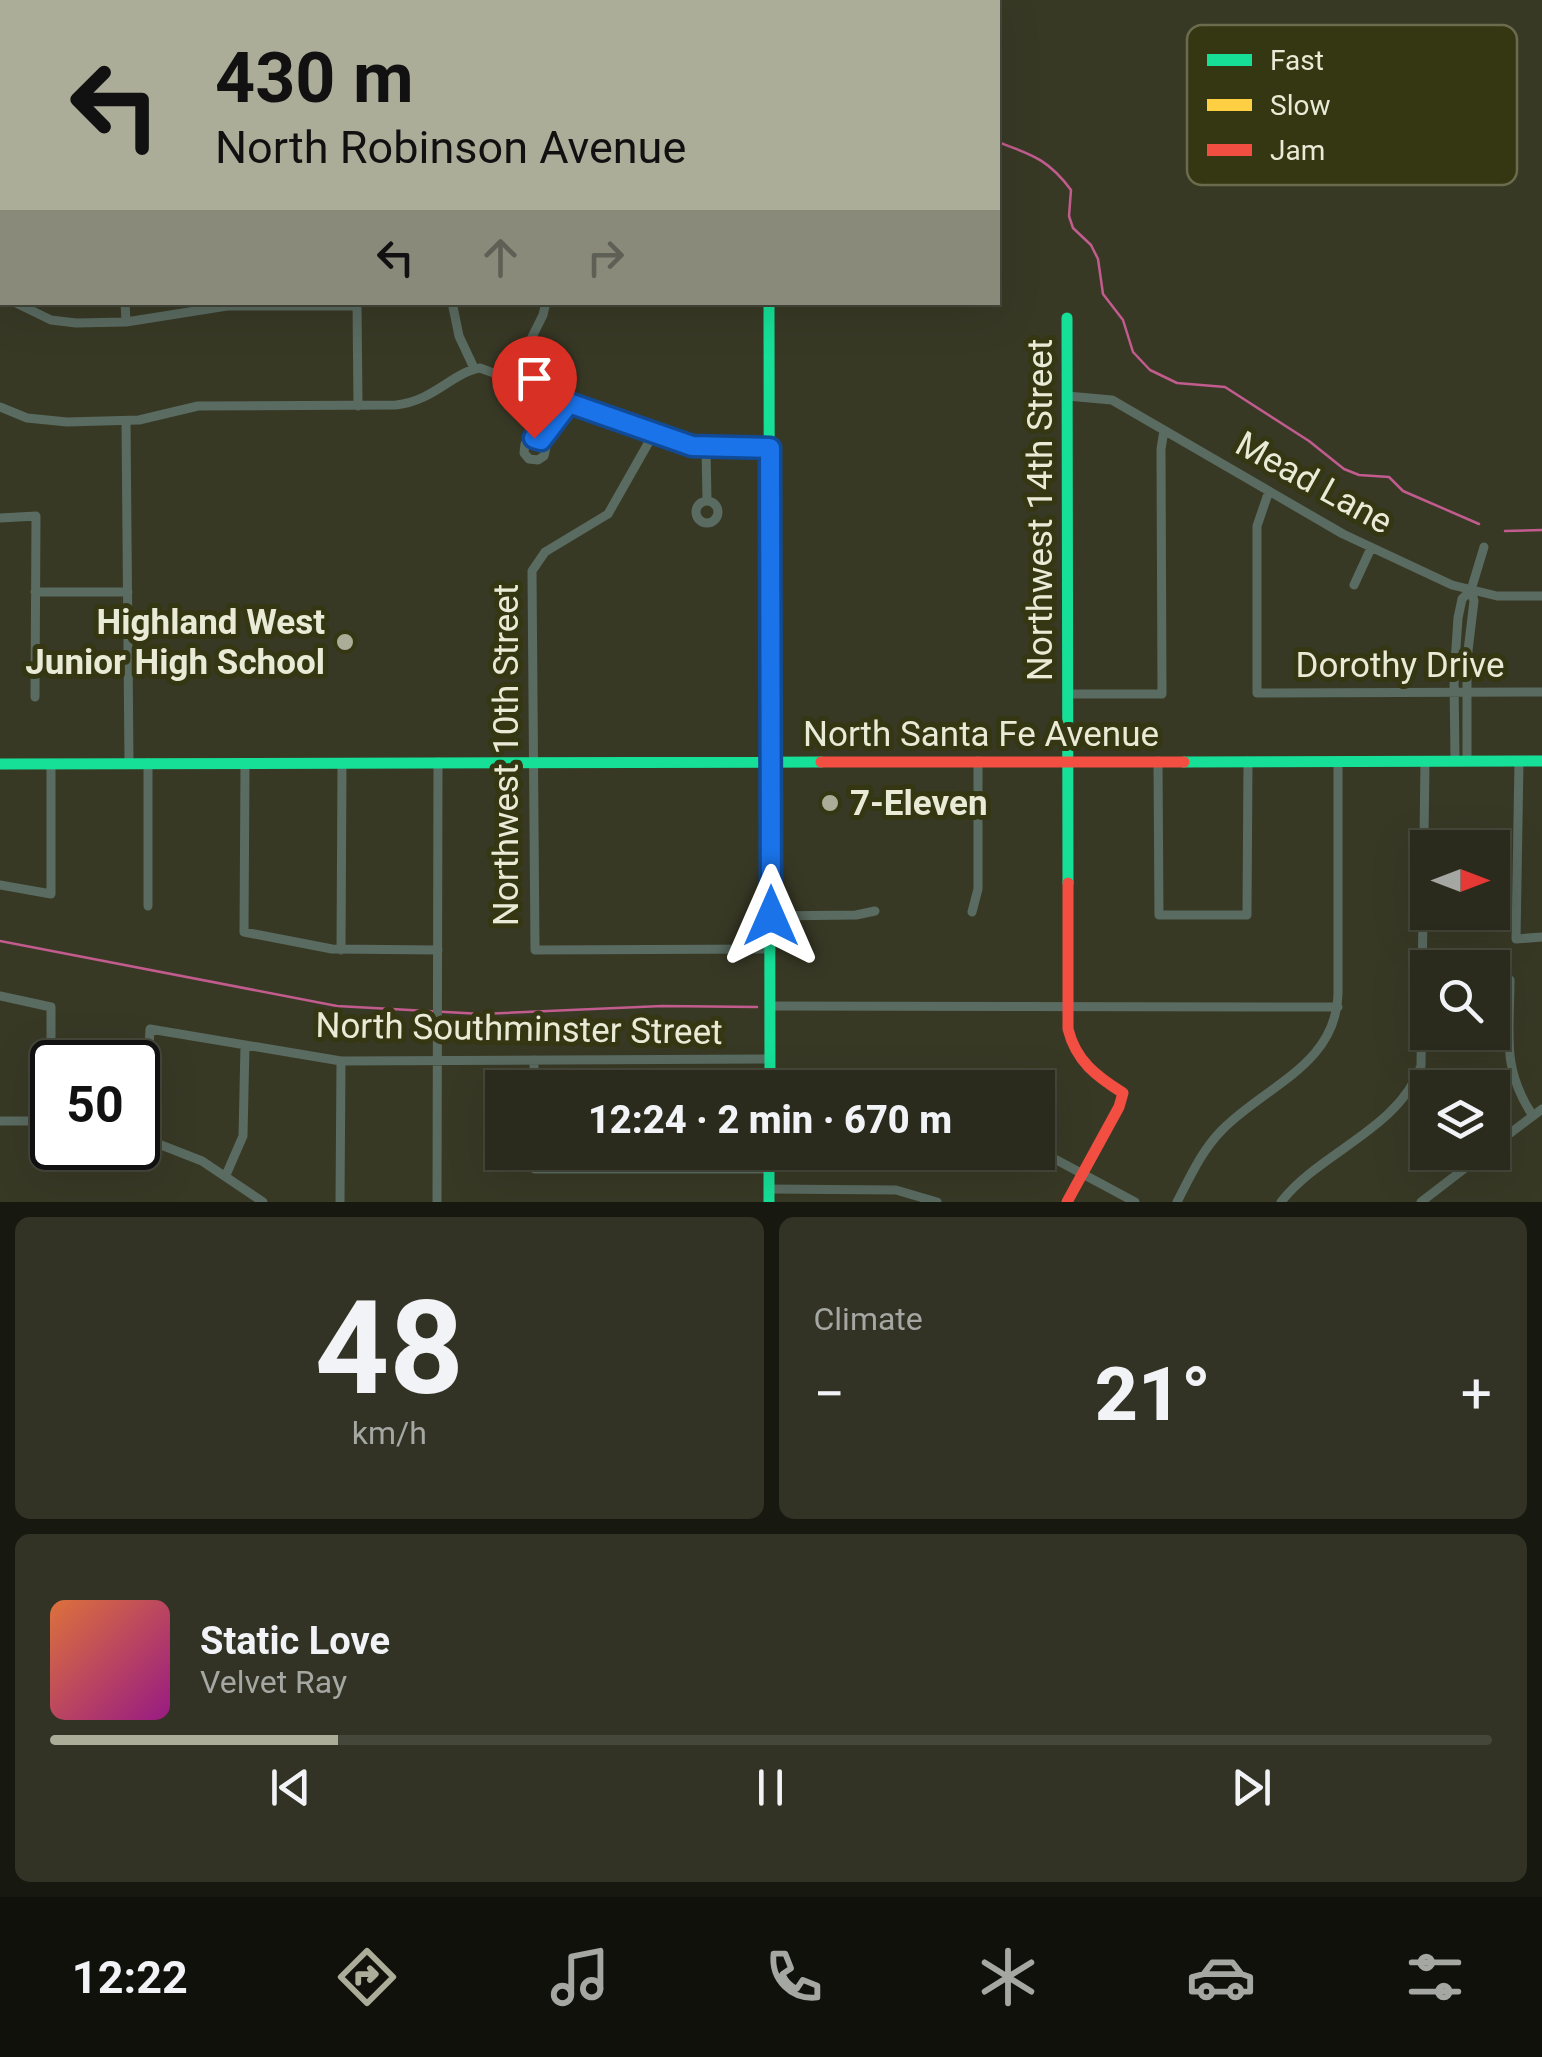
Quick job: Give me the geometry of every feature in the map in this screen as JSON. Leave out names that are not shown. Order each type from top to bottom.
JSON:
[{"type":"main road","points":[[770,305],[770,1070]]},
{"type":"main road","name":"Northwest 14th Street","points":[[1067,318],[1068,1029],[1077,1057],[1093,1075],[1123,1093],[1120,1106],[1067,1202]]},
{"type":"main road","name":"North Santa Fe Avenue","points":[[0,764],[1542,761]]},
{"type":"main road","points":[[769,1196],[770,1170]]},
{"type":"street","points":[[20,305],[56,322],[126,322],[226,306],[292,305]]},
{"type":"street","points":[[126,305],[126,322]]},
{"type":"street","points":[[357,305],[358,406]]},
{"type":"street","points":[[453,305],[459,336],[474,360],[474,368]]},
{"type":"street","points":[[510,381],[545,305]]},
{"type":"street","points":[[474,368],[706,448],[770,448]]},
{"type":"street","points":[[0,407],[34,420],[126,421],[156,418],[198,406],[416,402],[474,368]]},
{"type":"street","name":"Mead Lane","points":[[1067,396],[1106,398],[1371,548],[1452,585],[1497,596],[1542,596]]},
{"type":"street","points":[[541,440],[569,403]]},
{"type":"street","points":[[126,421],[129,764]]},
{"type":"street","points":[[1068,694],[1162,694],[1164,430]]},
{"type":"street","name":"Northwest 10th Street","points":[[654,433],[608,514],[545,552],[534,566],[534,950],[770,949]]},
{"type":"street","points":[[706,448],[707,500]]},
{"type":"street","name":"Dorothy Drive","points":[[1269,490],[1257,526],[1258,694],[1542,692]]},
{"type":"street","points":[[0,518],[36,516],[35,697]]},
{"type":"street","points":[[1461,761],[1454,692],[1458,618],[1484,546]]},
{"type":"street","points":[[1354,585],[1371,548]]},
{"type":"street","points":[[1461,761],[1474,601],[1471,590]]},
{"type":"street","points":[[35,592],[128,592]]},
{"type":"street","points":[[972,912],[978,889],[978,761]]},
{"type":"street","points":[[1158,762],[1159,914],[1246,915],[1248,761]]},
{"type":"street","points":[[1177,1202],[1213,1139],[1317,1054],[1329,1036],[1338,1007],[1338,761]]},
{"type":"street","points":[[1281,1202],[1305,1177],[1402,1101],[1421,1066],[1425,761]]},
{"type":"street","points":[[1519,761],[1516,940],[1542,937]]},
{"type":"street","points":[[437,1202],[438,762]]},
{"type":"street","points":[[245,763],[244,932],[341,950],[438,950]]},
{"type":"street","points":[[341,950],[342,763]]},
{"type":"street","points":[[0,885],[51,894],[51,764]]},
{"type":"street","points":[[148,764],[148,906]]},
{"type":"street","points":[[771,916],[856,915],[875,910]]},
{"type":"street","points":[[0,996],[51,1006],[51,1040]]},
{"type":"street","name":"North Southminster Street","points":[[770,1006],[1338,1007]]},
{"type":"street","name":"North Southminster Street","points":[[150,1040],[150,1029],[342,1061],[770,1059]]},
{"type":"street","points":[[226,1175],[244,1136],[245,1045]]},
{"type":"street","points":[[1510,1050],[1516,1089],[1538,1112],[1510,1134]]},
{"type":"street","points":[[534,1060],[534,1070]]},
{"type":"street","points":[[340,1202],[342,1061]]},
{"type":"street","points":[[0,1120],[30,1121]]},
{"type":"street","points":[[160,1143],[226,1175],[263,1202]]},
{"type":"street","points":[[1055,1159],[1135,1202]]},
{"type":"street","points":[[1420,1202],[1462,1170]]},
{"type":"street","points":[[769,1196],[896,1190],[937,1202]]},
{"type":"waterway","points":[[1000,143],[1039,159],[1071,190],[1069,216],[1073,228],[1091,245],[1098,259],[1103,294],[1123,320],[1133,352],[1150,370],[1177,383],[1225,387],[1309,441],[1344,469],[1359,475],[1389,477],[1403,491],[1479,524]]},
{"type":"waterway","points":[[1505,531],[1542,530]]},
{"type":"waterway","points":[[0,941],[337,1006],[482,1014],[662,1006],[757,1007]]},
{"type":"traffic: fast","points":[[769,305],[770,1070]]},
{"type":"traffic: fast","points":[[1067,318],[1068,883]]},
{"type":"traffic: fast","points":[[1184,762],[1542,761]]},
{"type":"traffic: fast","points":[[0,764],[821,762]]},
{"type":"traffic: fast","points":[[769,1170],[769,1202]]},
{"type":"traffic: jam","points":[[821,762],[1184,762]]},
{"type":"traffic: jam","points":[[1067,1202],[1123,1093],[1088,1067],[1068,1029],[1068,883]]},
{"type":"place","name":"Highland West Junior High School","points":[[345,642]]},
{"type":"place","name":"7-Eleven","points":[[830,803]]},
{"type":"route","points":[[534,438],[541,440],[546,435],[569,403],[692,446],[770,448],[771,916]]}]
